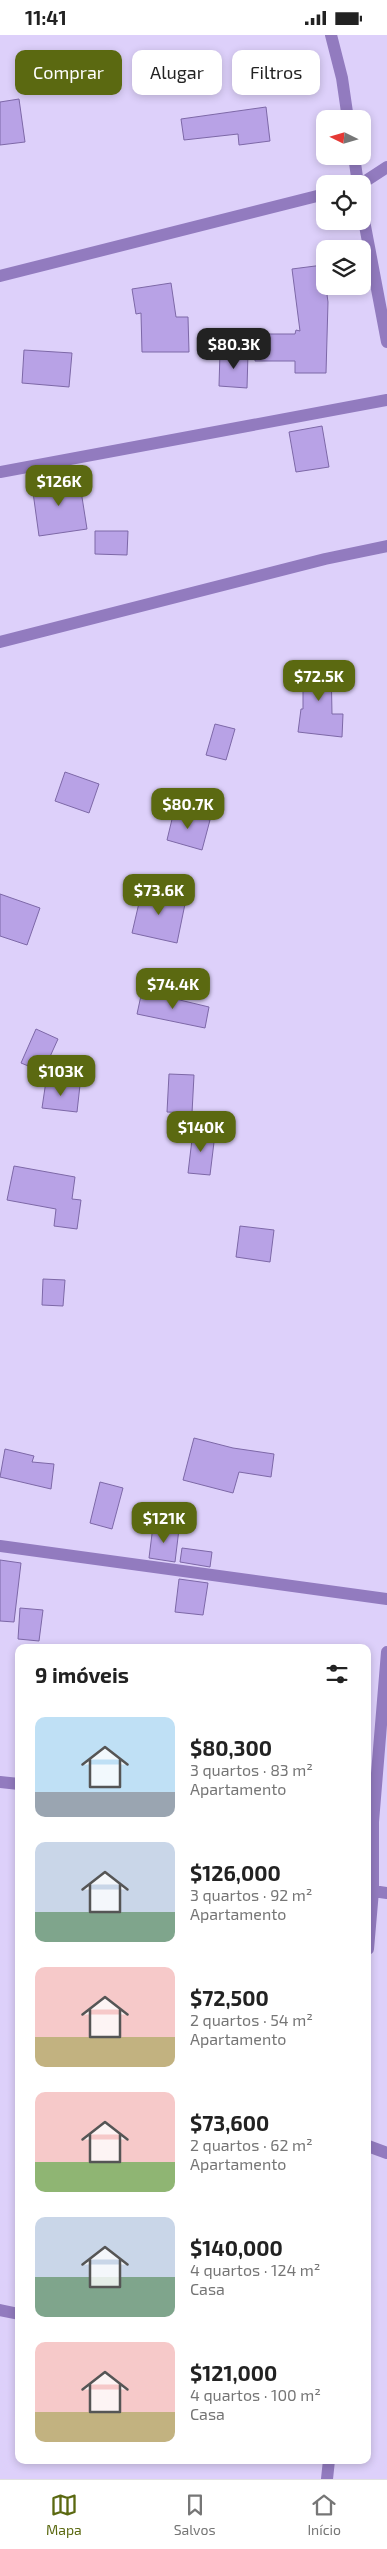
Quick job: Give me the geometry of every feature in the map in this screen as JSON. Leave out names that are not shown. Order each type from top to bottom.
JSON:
[{"type":"street","points":[[331,35],[342,78],[347,110]]},
{"type":"street","points":[[371,177],[387,167]]},
{"type":"street","points":[[0,276],[316,196]]},
{"type":"street","points":[[366,230],[387,343]]},
{"type":"street","points":[[0,472],[387,400]]},
{"type":"street","points":[[0,642],[325,559],[387,546]]},
{"type":"street","points":[[0,1546],[387,1599]]},
{"type":"street","points":[[371,1812],[387,1652]]},
{"type":"street","points":[[0,1782],[15,1784]]},
{"type":"street","points":[[371,1845],[373,1891],[371,1914]]},
{"type":"street","points":[[373,1891],[387,1893]]},
{"type":"street","points":[[371,2147],[387,2153]]},
{"type":"street","points":[[0,2310],[15,2313]]},
{"type":"street","points":[[327,2479],[329,2464]]},
{"type":"building","points":[[19,99],[25,142],[0,145],[0,102]]},
{"type":"building","points":[[266,107],[270,141],[239,145],[238,134],[184,140],[181,119]]},
{"type":"building","points":[[316,266],[316,295],[327,295],[326,373],[295,373],[295,361],[255,361],[255,334],[295,334],[296,330],[300,331],[292,269]]},
{"type":"building","points":[[171,283],[176,317],[188,317],[189,352],[142,352],[141,313],[136,314],[132,289]]},
{"type":"building","points":[[24,350],[72,353],[69,387],[22,383]]},
{"type":"building","points":[[220,352],[248,353],[247,388],[219,386]]},
{"type":"building","points":[[322,426],[329,467],[296,472],[289,432]]},
{"type":"building","points":[[79,478],[87,529],[39,536],[32,485]]},
{"type":"building","points":[[95,531],[128,531],[127,555],[95,554]]},
{"type":"building","points":[[303,662],[331,662],[332,714],[343,714],[342,737],[298,732],[301,709],[303,709]]},
{"type":"building","points":[[215,724],[235,729],[226,760],[206,755]]},
{"type":"building","points":[[65,772],[99,784],[89,813],[55,801]]},
{"type":"building","points":[[174,811],[210,820],[202,850],[167,840]]},
{"type":"building","points":[[142,890],[186,899],[177,943],[132,933]]},
{"type":"building","points":[[0,894],[40,908],[27,945],[0,936]]},
{"type":"building","points":[[142,991],[209,1007],[205,1028],[137,1014]]},
{"type":"building","points":[[36,1029],[58,1039],[43,1072],[21,1063]]},
{"type":"building","points":[[169,1074],[194,1075],[192,1113],[167,1112]]},
{"type":"building","points":[[46,1081],[80,1085],[77,1112],[42,1108]]},
{"type":"building","points":[[193,1131],[215,1134],[210,1175],[188,1173]]},
{"type":"building","points":[[14,1166],[75,1177],[72,1199],[81,1200],[77,1229],[54,1226],[56,1209],[7,1200]]},
{"type":"building","points":[[240,1226],[274,1230],[270,1262],[236,1257]]},
{"type":"building","points":[[43,1279],[65,1280],[63,1306],[42,1305]]},
{"type":"building","points":[[194,1438],[233,1448],[274,1454],[271,1477],[239,1472],[233,1493],[183,1480]]},
{"type":"building","points":[[5,1449],[34,1456],[32,1462],[54,1464],[51,1489],[0,1477]]},
{"type":"building","points":[[100,1482],[123,1488],[112,1529],[90,1523]]},
{"type":"building","points":[[153,1526],[179,1529],[175,1562],[149,1558]]},
{"type":"building","points":[[182,1548],[212,1552],[210,1567],[180,1562]]},
{"type":"building","points":[[0,1560],[21,1563],[14,1622],[0,1621]]},
{"type":"building","points":[[179,1579],[208,1583],[203,1615],[175,1612]]},
{"type":"building","points":[[20,1608],[43,1610],[39,1641],[18,1639]]}]
